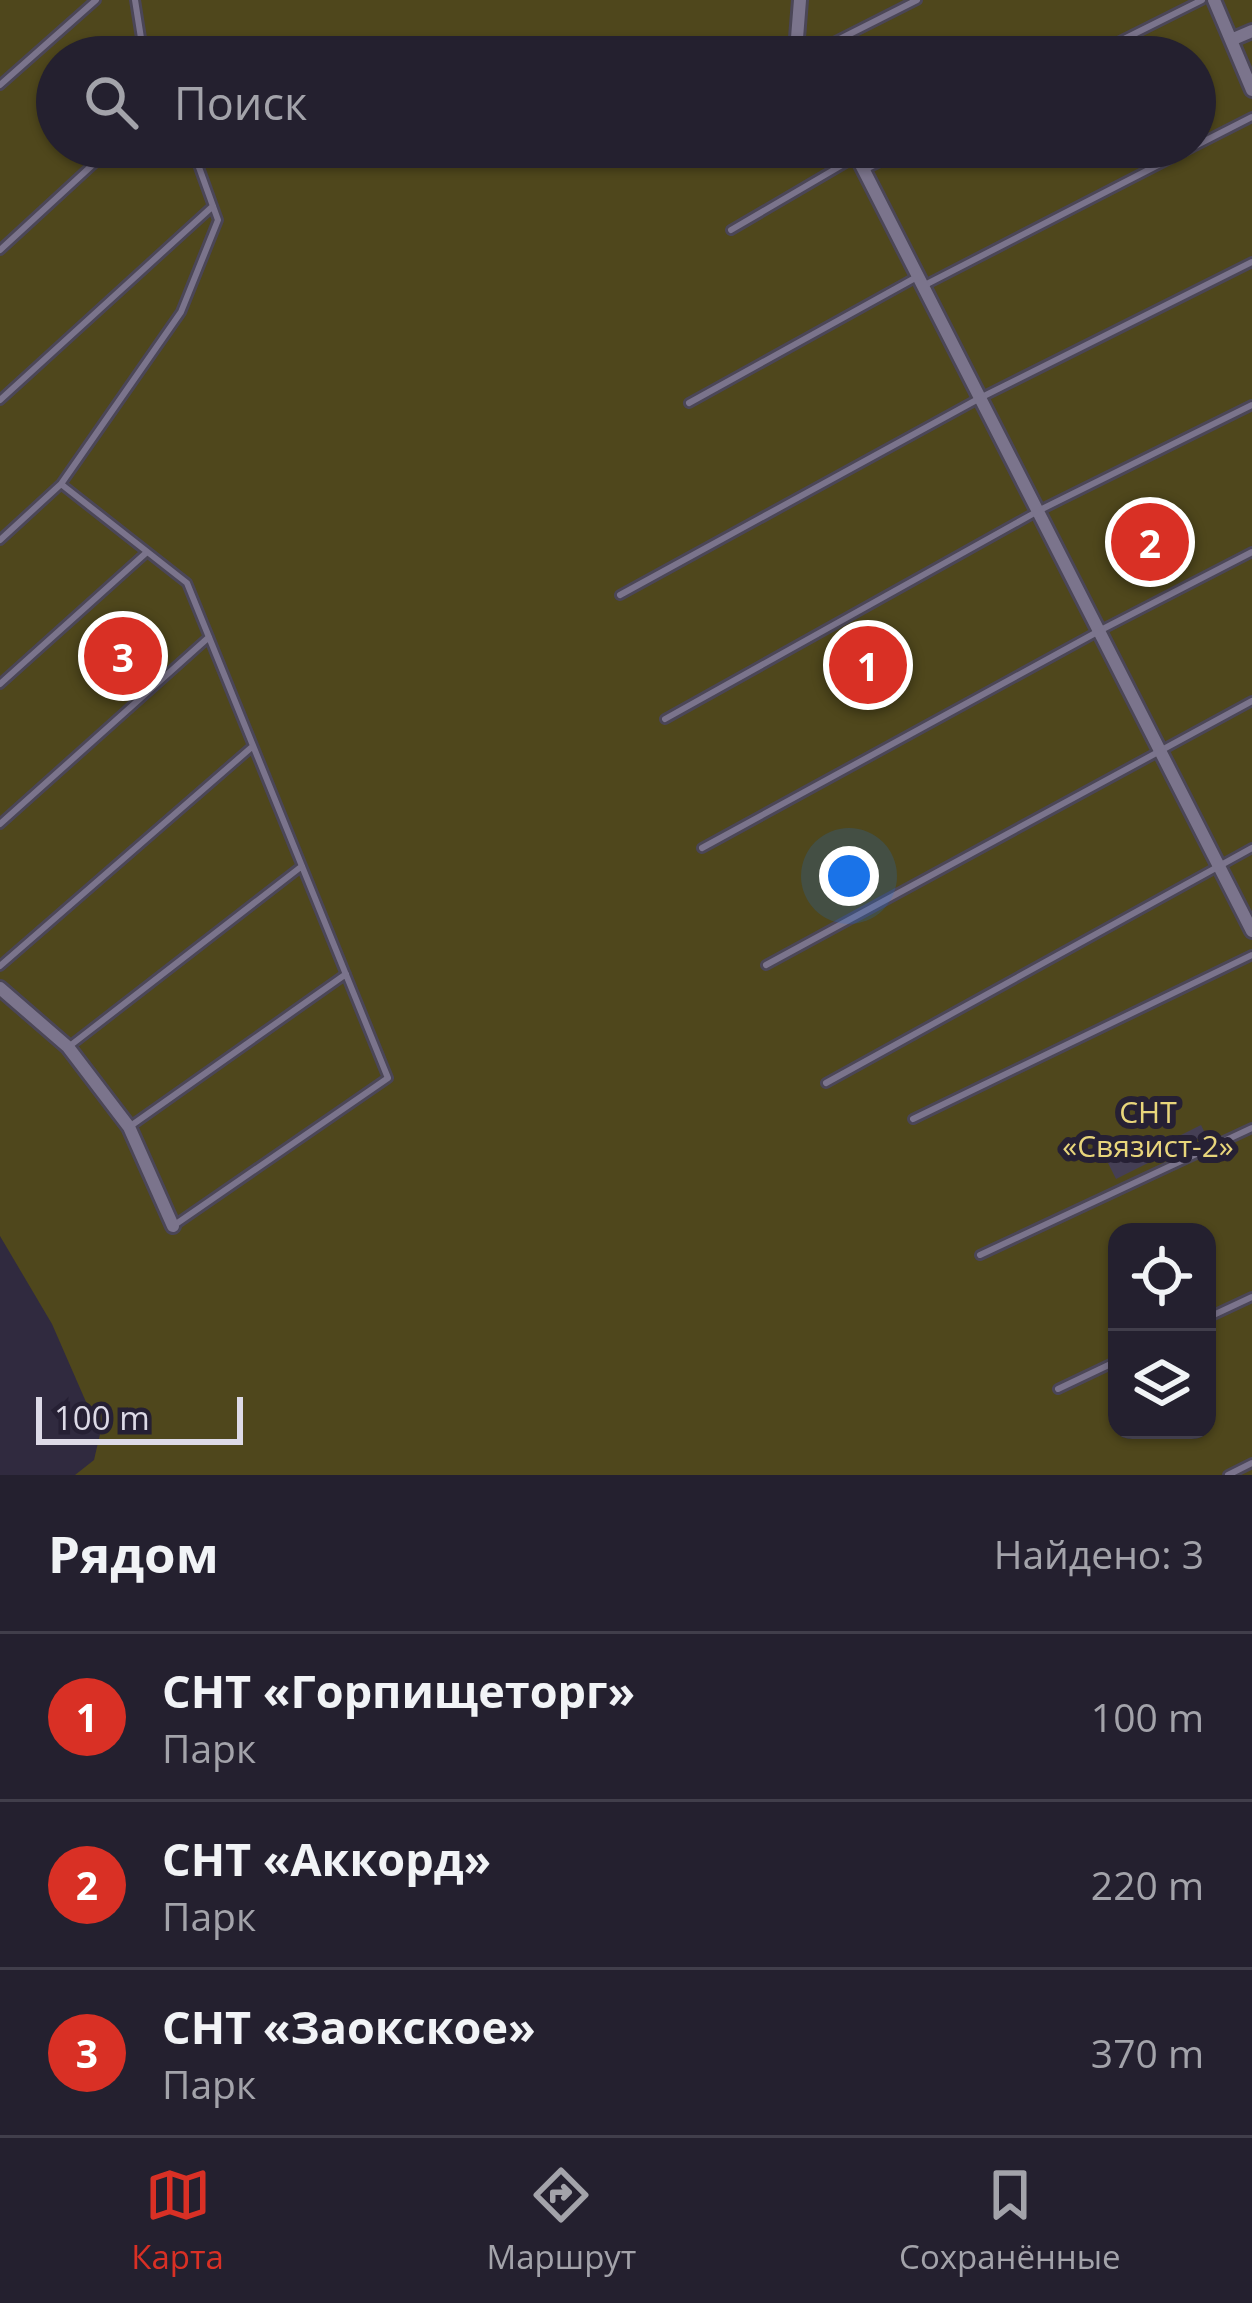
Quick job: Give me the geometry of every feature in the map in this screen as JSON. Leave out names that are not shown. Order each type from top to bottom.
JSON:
[{"type":"street","points":[[797,36],[800,0]]},
{"type":"street","points":[[1214,0],[1252,89]]},
{"type":"street","points":[[1231,40],[1252,31]]},
{"type":"street","points":[[863,168],[1252,932]]},
{"type":"street","points":[[0,988],[68,1047],[129,1127],[173,1226]]},
{"type":"lane","points":[[56,36],[96,0]]},
{"type":"lane","points":[[135,0],[141,36]]},
{"type":"lane","points":[[847,36],[917,0]]},
{"type":"lane","points":[[1130,36],[1202,0]]},
{"type":"lane","points":[[0,86],[36,54]]},
{"type":"lane","points":[[1216,135],[1252,117]]},
{"type":"lane","points":[[0,250],[89,168]]},
{"type":"lane","points":[[0,540],[62,484],[181,312],[218,220],[199,168]]},
{"type":"lane","points":[[731,230],[840,168]]},
{"type":"lane","points":[[689,403],[920,281],[1149,168]]},
{"type":"lane","points":[[0,400],[213,206]]},
{"type":"lane","points":[[620,595],[980,398],[1252,262]]},
{"type":"lane","points":[[665,719],[1038,512],[1252,406]]},
{"type":"lane","points":[[62,484],[188,584],[388,1078],[173,1226]]},
{"type":"lane","points":[[0,684],[147,552]]},
{"type":"lane","points":[[702,848],[1252,552]]},
{"type":"lane","points":[[0,824],[209,637]]},
{"type":"lane","points":[[766,964],[1252,701]]},
{"type":"lane","points":[[0,966],[254,746]]},
{"type":"lane","points":[[826,1083],[1252,848]]},
{"type":"lane","points":[[68,1047],[302,866]]},
{"type":"lane","points":[[913,1119],[1252,956]]},
{"type":"lane","points":[[129,1127],[346,974]]},
{"type":"lane","points":[[980,1255],[1252,1128]]},
{"type":"lane","points":[[1216,1314],[1252,1297]]},
{"type":"lane","points":[[1058,1388],[1108,1364]]},
{"type":"lane","points":[[1228,1475],[1252,1463]]},
{"type":"green space","name":"СНТ «Связист-2»","points":[[0,0],[1252,0],[1252,1475],[75,1475],[94,1460],[100,1434],[52,1324],[0,1236]]},
{"type":"building","points":[[1201,1125],[1206,1135],[1174,1156],[1162,1162],[1160,1157],[1116,1179],[1108,1163],[1164,1135],[1167,1142]]},
{"type":"place","name":"СНТ «Аккорд»","points":[[1150,542]]},
{"type":"place","name":"СНТ «Заокское»","points":[[123,656]]},
{"type":"place","name":"СНТ «Горпищеторг»","points":[[868,665]]}]
